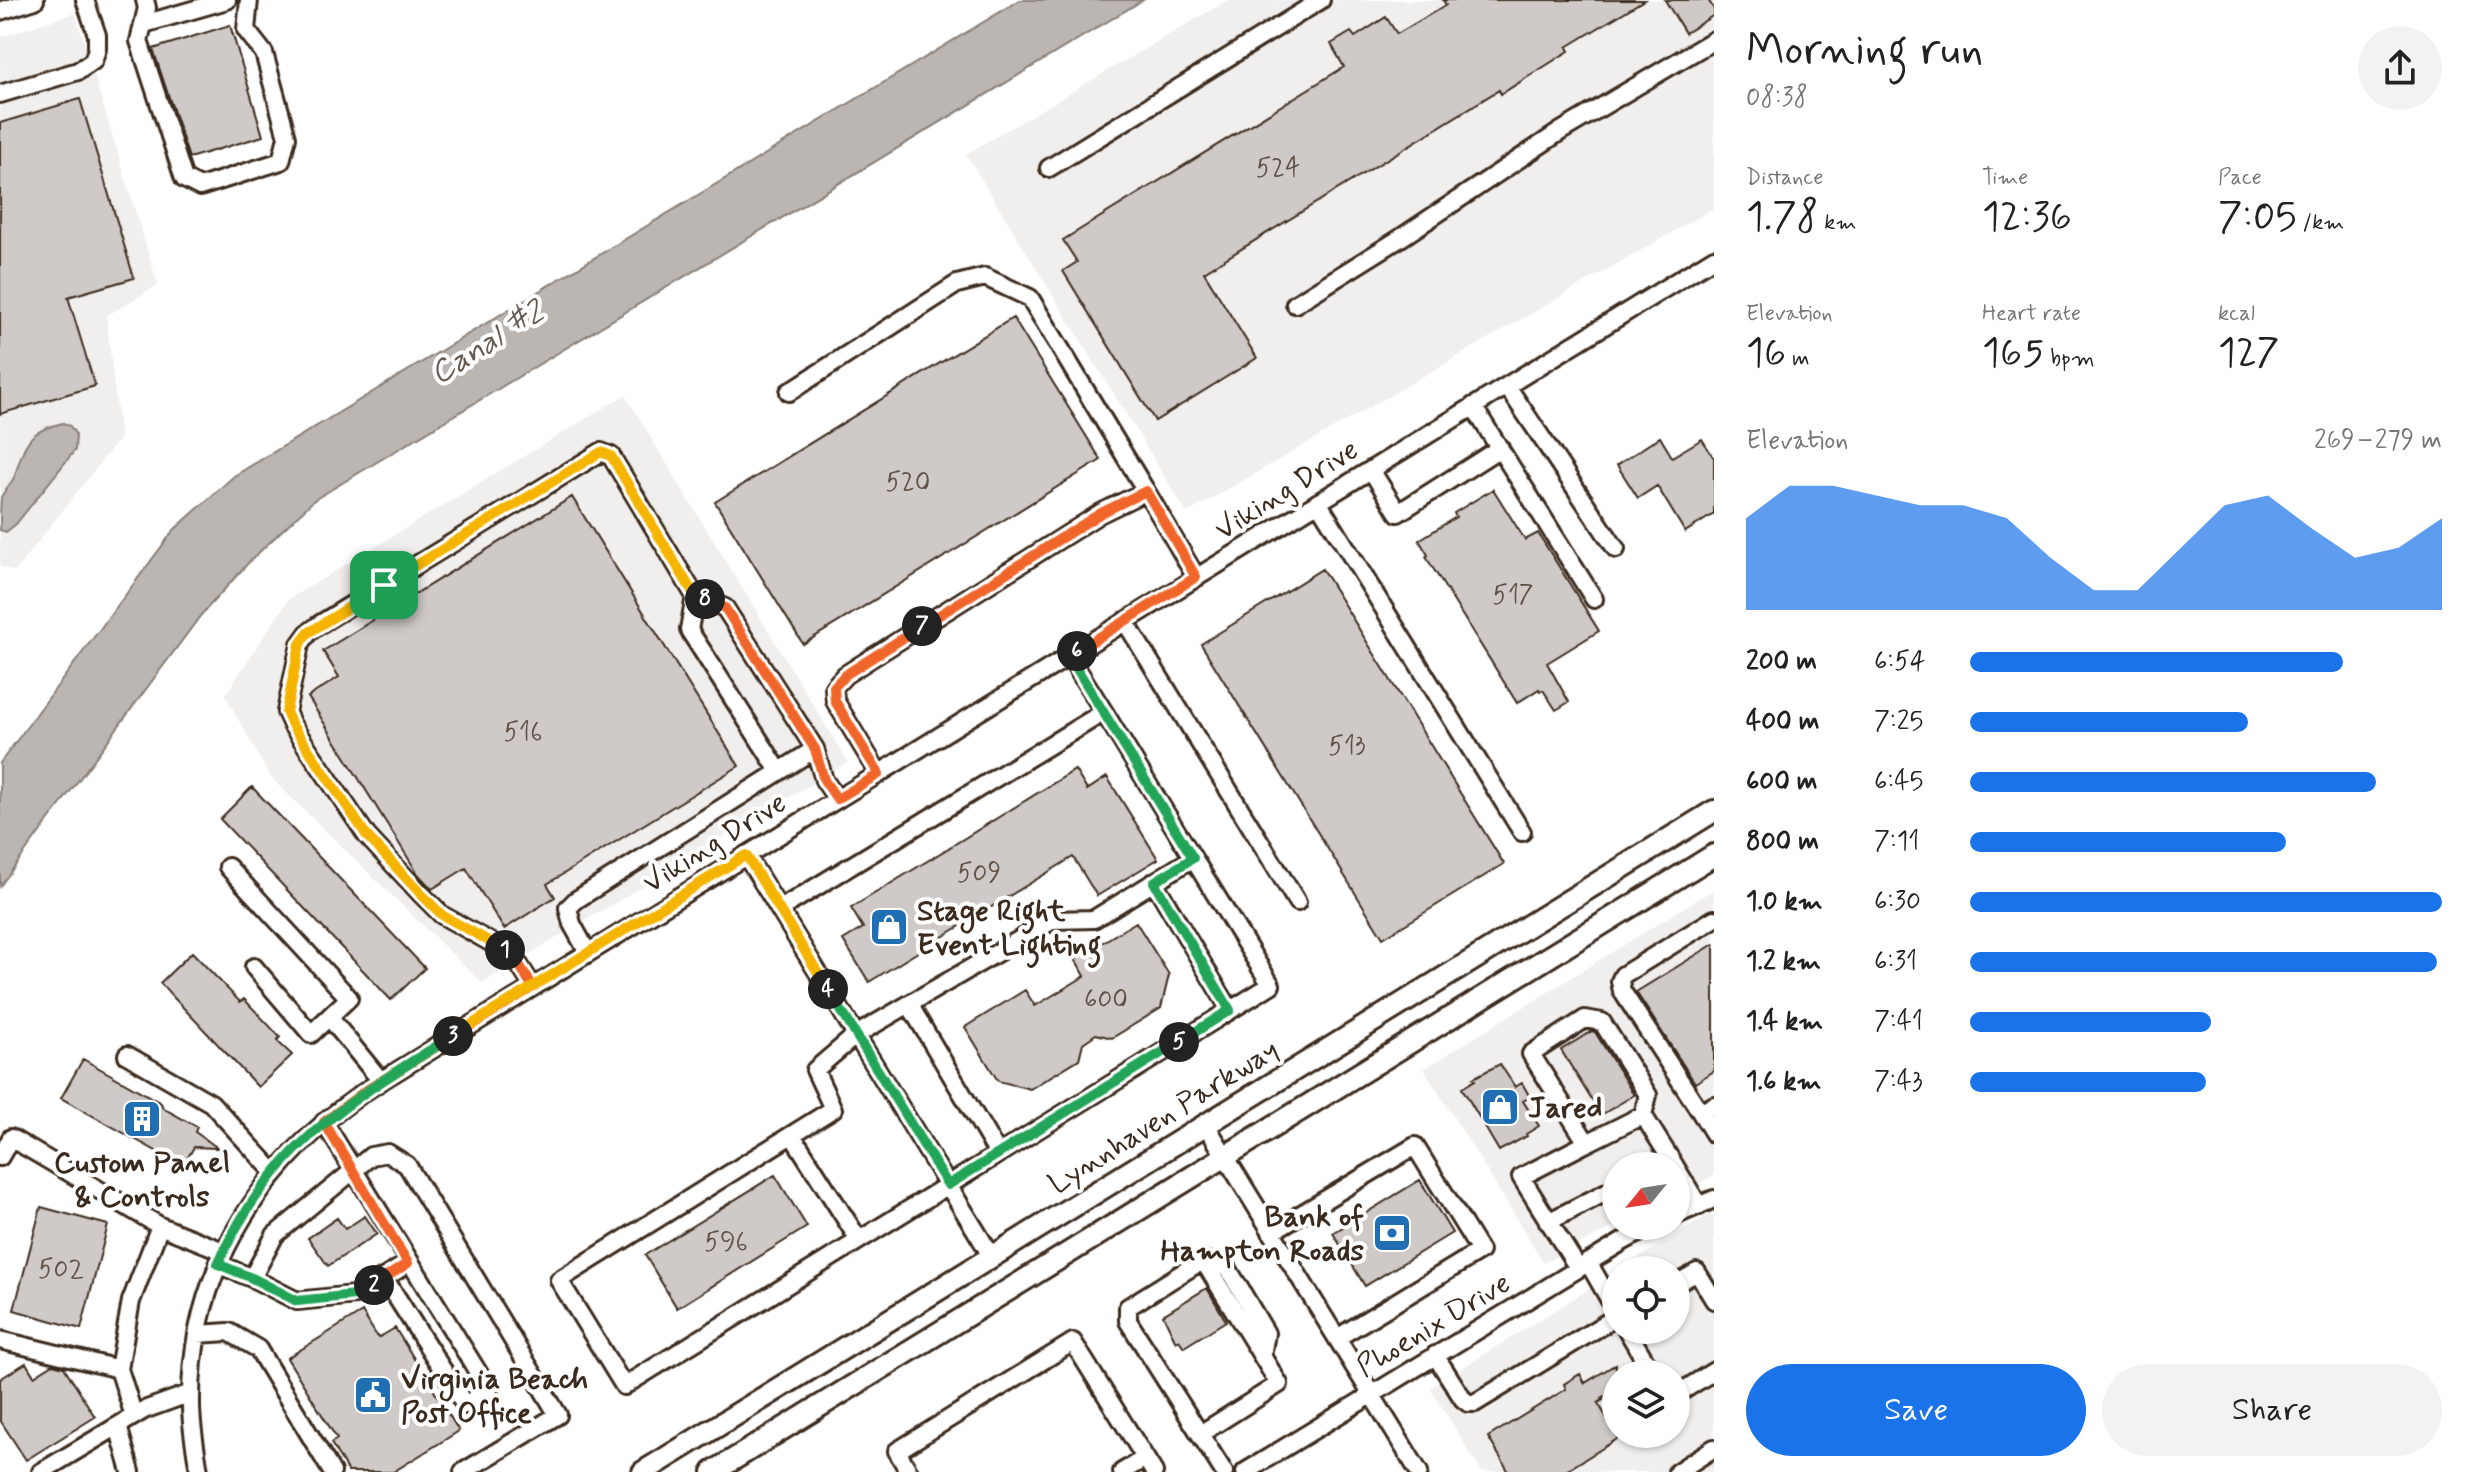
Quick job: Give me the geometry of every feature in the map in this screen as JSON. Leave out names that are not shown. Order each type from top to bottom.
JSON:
[{"type":"main road","name":"Lynnhaven Parkway","points":[[643,1472],[1714,811]]},
{"type":"main road","points":[[713,1472],[1714,855]]},
{"type":"street","points":[[0,11],[35,0]]},
{"type":"street","points":[[0,94],[78,71],[93,61],[97,35],[85,0]]},
{"type":"street","points":[[145,0],[147,8],[139,41],[184,179],[200,187],[281,161],[287,137],[264,53],[246,30],[249,0]]},
{"type":"street","points":[[144,24],[227,0]]},
{"type":"street","points":[[1049,168],[1321,0]]},
{"type":"street","points":[[1295,304],[1561,131],[1714,40]]},
{"type":"street","name":"Viking Drive","points":[[199,1472],[191,1393],[203,1305],[221,1258],[274,1172],[324,1122],[381,1081],[1714,258]]},
{"type":"street","points":[[789,392],[957,284],[985,277],[1030,298],[1196,577]]},
{"type":"street","points":[[1507,386],[1616,549]]},
{"type":"street","points":[[1473,406],[1594,599]]},
{"type":"street","points":[[1371,470],[1398,513],[1500,448]]},
{"type":"street","points":[[533,987],[513,955],[442,915],[367,836],[292,725],[286,712],[300,644],[320,624],[601,452],[611,456],[695,596],[725,608],[815,749],[824,780],[837,799]]},
{"type":"street","points":[[879,774],[835,701],[834,687],[845,675],[1101,513],[1146,491]]},
{"type":"street","points":[[1318,502],[1522,832]]},
{"type":"street","points":[[695,596],[689,630],[779,771]]},
{"type":"street","points":[[1125,621],[1297,902]]},
{"type":"street","points":[[1069,656],[1271,985],[624,1386],[559,1280],[833,1109],[815,1070],[856,1035],[1053,920],[1094,919],[1193,858]]},
{"type":"street","points":[[780,909],[1104,712]]},
{"type":"street","points":[[588,953],[572,924],[568,908],[576,900],[815,749]]},
{"type":"street","points":[[746,855],[992,1257]]},
{"type":"street","points":[[228,867],[349,998],[311,1034],[254,967]]},
{"type":"street","points":[[1154,882],[1230,1010]]},
{"type":"street","points":[[1714,919],[1623,975],[1620,981],[1622,991],[1707,1109],[1714,1134]]},
{"type":"street","points":[[909,1004],[998,1154]]},
{"type":"street","points":[[329,1017],[381,1081]]},
{"type":"street","points":[[1587,1143],[1531,1054],[1585,1019],[1602,1022],[1648,1095],[1643,1115],[1663,1152]]},
{"type":"street","points":[[127,1055],[211,1103],[274,1172]]},
{"type":"street","points":[[1602,1293],[1548,1222],[1521,1177],[1643,1115]]},
{"type":"street","points":[[324,1122],[489,1390],[465,1405],[385,1279]]},
{"type":"street","points":[[1206,1125],[1419,1472]]},
{"type":"street","points":[[0,1157],[6,1134],[160,1226],[297,1301],[355,1295],[408,1263]]},
{"type":"street","points":[[792,1135],[859,1240]]},
{"type":"street","points":[[1271,1232],[1415,1146],[1480,1251],[1337,1338]]},
{"type":"street","points":[[252,1278],[275,1235],[371,1156],[388,1153],[407,1165],[558,1415],[463,1472]]},
{"type":"street","points":[[1690,1186],[1706,1202]]},
{"type":"street","points":[[1548,1222],[1602,1194]]},
{"type":"street","points":[[134,1416],[119,1369],[131,1301],[160,1226]]},
{"type":"street","name":"Phoenix Drive","points":[[1245,1472],[1627,1240]]},
{"type":"street","points":[[1200,1434],[1279,1384],[1203,1260],[1128,1307],[1128,1321],[1224,1472]]},
{"type":"street","points":[[1690,1276],[1697,1272],[1714,1300]]},
{"type":"street","points":[[1435,1355],[1463,1399],[1475,1403],[1602,1323]]},
{"type":"street","points":[[197,1334],[229,1332],[258,1349],[332,1472]]},
{"type":"street","points":[[0,1340],[119,1369]]},
{"type":"street","points":[[909,1472],[897,1451],[1073,1342],[1149,1465],[1122,1472]]},
{"type":"street","points":[[1690,1386],[1714,1371]]},
{"type":"street","points":[[41,1472],[134,1416],[191,1393]]},
{"type":"street","points":[[118,1426],[131,1472]]},
{"type":"street","points":[[1677,1472],[1714,1448]]},
{"type":"shaded area","points":[[1228,0],[1714,0],[1714,208],[1187,513],[966,154]]},
{"type":"shaded area","points":[[75,13],[158,285],[106,316],[120,438],[14,572],[0,566],[0,37]]},
{"type":"shaded area","points":[[625,395],[848,762],[482,983],[270,777],[225,695],[289,599]]},
{"type":"shaded area","points":[[1714,889],[1714,1176],[1690,1188],[1690,1152],[1602,1152],[1602,1233],[1544,1263],[1424,1069]]},
{"type":"shaded area","points":[[1710,1214],[1714,1220],[1714,1472],[1482,1472],[1430,1388],[1602,1281],[1602,1344],[1690,1344],[1690,1256],[1642,1256],[1668,1240],[1690,1240],[1690,1226]]},
{"type":"water","name":"Canal #2","points":[[1020,0],[1143,0],[314,500],[250,561],[201,615],[0,886],[0,763],[174,530],[234,476]]},
{"type":"water","points":[[63,423],[70,426],[76,435],[75,450],[16,524],[6,532],[0,530],[1,497],[14,478],[29,440],[42,430]]},
{"type":"building","points":[[1443,0],[1644,0],[1567,47],[1569,51],[1501,94],[1499,90],[1204,272],[1257,358],[1155,421],[1063,271],[1077,262],[1063,240],[1344,67],[1331,44],[1351,32],[1355,37],[1386,17],[1397,34],[1446,5]]},
{"type":"building","points":[[1665,0],[1708,0],[1714,15],[1685,33]]},
{"type":"building","points":[[230,25],[263,136],[189,158],[153,49]]},
{"type":"building","points":[[80,99],[134,278],[68,297],[95,386],[0,414],[0,123]]},
{"type":"building","points":[[1013,318],[1101,460],[803,644],[715,502]]},
{"type":"building","points":[[1660,437],[1672,457],[1702,439],[1714,458],[1714,514],[1685,532],[1657,486],[1638,498],[1617,465]]},
{"type":"building","points":[[1493,489],[1525,540],[1538,533],[1599,631],[1547,663],[1569,702],[1556,710],[1543,690],[1539,689],[1517,703],[1426,557],[1428,555],[1419,540]]},
{"type":"building","points":[[572,497],[739,766],[547,884],[555,897],[504,929],[466,868],[432,889],[418,874],[308,697],[339,677],[323,651]]},
{"type":"building","points":[[1322,569],[1504,864],[1383,938],[1201,644]]},
{"type":"building","points":[[1075,770],[1087,790],[1107,777],[1158,859],[1097,896],[1073,857],[869,982],[843,940],[863,928],[851,908]]},
{"type":"building","points":[[252,787],[425,968],[391,1000],[220,819]]},
{"type":"building","points":[[1136,922],[1169,975],[1161,1008],[1112,1038],[1096,1034],[1083,1043],[1079,1059],[1030,1089],[998,1081],[965,1027],[1025,990],[1035,1006],[1085,976],[1075,959]]},
{"type":"building","points":[[1714,944],[1714,1071],[1695,1083],[1636,992]]},
{"type":"building","points":[[192,952],[240,1002],[244,999],[280,1037],[277,1041],[292,1055],[258,1087],[160,983]]},
{"type":"building","points":[[1592,1031],[1634,1095],[1601,1115],[1561,1050]]},
{"type":"building","name":"Custom Panel & Controls","points":[[83,1059],[161,1103],[163,1108],[197,1127],[195,1132],[218,1148],[194,1147],[183,1166],[61,1098]]},
{"type":"building","name":"Jared","points":[[1500,1064],[1515,1087],[1522,1083],[1530,1097],[1523,1101],[1539,1126],[1499,1151],[1462,1088],[1475,1080],[1473,1078]]},
{"type":"building","points":[[775,1175],[807,1227],[677,1308],[645,1255]]},
{"type":"building","name":"Bank of Hampton Roads","points":[[1420,1180],[1452,1233],[1365,1286],[1333,1233]]},
{"type":"building","points":[[41,1207],[108,1225],[81,1329],[14,1310]]},
{"type":"building","points":[[365,1216],[377,1234],[328,1266],[308,1238],[337,1218],[345,1229]]},
{"type":"building","points":[[1207,1288],[1226,1321],[1184,1347],[1179,1340],[1176,1342],[1163,1315]]},
{"type":"building","name":"Virginia Beach Post Office","points":[[362,1312],[378,1338],[395,1328],[459,1431],[393,1472],[348,1472],[331,1443],[337,1439],[287,1358]]},
{"type":"building","points":[[26,1363],[34,1376],[53,1364],[64,1367],[95,1417],[26,1460],[0,1420],[0,1379]]},
{"type":"building","points":[[1602,1373],[1602,1401],[1598,1403],[1602,1410],[1603,1448],[1564,1472],[1509,1472],[1488,1437],[1566,1389],[1564,1384],[1580,1374],[1585,1383]]},
{"type":"place","name":"Stage Right Event Lighting","points":[[889,927]]},
{"type":"place","name":"Jared","points":[[1500,1107]]},
{"type":"place","name":"Custom Panel & Controls","points":[[142,1119]]},
{"type":"place","name":"Bank of Hampton Roads","points":[[1392,1233]]},
{"type":"place","name":"Virginia Beach Post Office","points":[[373,1395]]},
{"type":"route","points":[[384,585],[308,633],[300,644],[286,712],[367,836],[442,915],[513,955],[533,987],[365,1091],[324,1122],[408,1263],[355,1295],[297,1301],[218,1264],[267,1179],[324,1122],[365,1091],[746,855],[948,1185],[1230,1010],[1154,882],[1193,858],[1069,656],[1196,577],[1146,491],[1101,513],[845,675],[834,687],[835,701],[879,774],[837,799],[824,780],[815,749],[725,608],[695,596],[611,456],[601,452],[384,585]]}]
